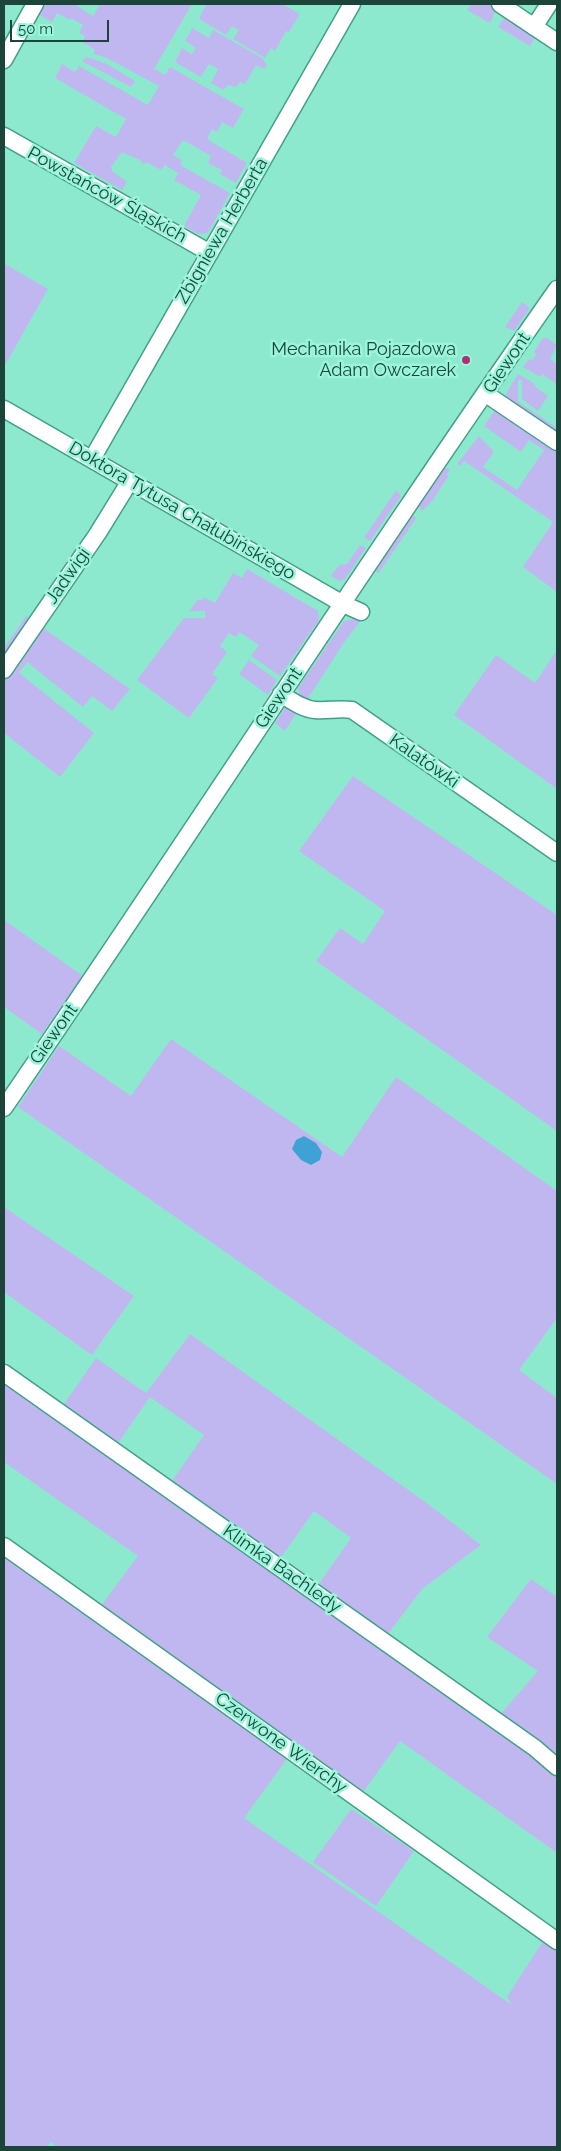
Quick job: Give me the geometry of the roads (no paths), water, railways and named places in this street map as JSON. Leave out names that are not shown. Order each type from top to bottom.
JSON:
[{"type":"street","points":[[4,60],[35,4]]},
{"type":"street","name":"Zbigniewa Herberta","points":[[92,459],[352,4]]},
{"type":"street","points":[[500,4],[557,42]]},
{"type":"street","points":[[534,27],[549,4]]},
{"type":"street","name":"Powstańców Śląskich","points":[[4,136],[210,253]]},
{"type":"street","name":"Giewont","points":[[4,1108],[91,981],[192,826],[557,289]]},
{"type":"street","points":[[486,394],[557,442]]},
{"type":"street","name":"Doktora Tytusa Chałubińskiego","points":[[4,409],[343,604],[361,612]]},
{"type":"street","name":"Jadwigi","points":[[4,670],[98,533],[130,481]]},
{"type":"street","name":"Kalatówki","points":[[282,694],[306,708],[316,710],[340,708],[352,710],[557,853]]},
{"type":"street","name":"Klimka Bachledy","points":[[4,1373],[535,1748],[557,1767]]},
{"type":"street","name":"Czerwone Wierchy","points":[[4,1546],[557,1941]]},
{"type":"water","points":[[304,1136],[316,1143],[322,1152],[320,1160],[311,1165],[301,1160],[292,1149],[296,1140]]},
{"type":"place","name":"Mechanika Pojazdowa Adam Owczarek","points":[[466,360]]}]
